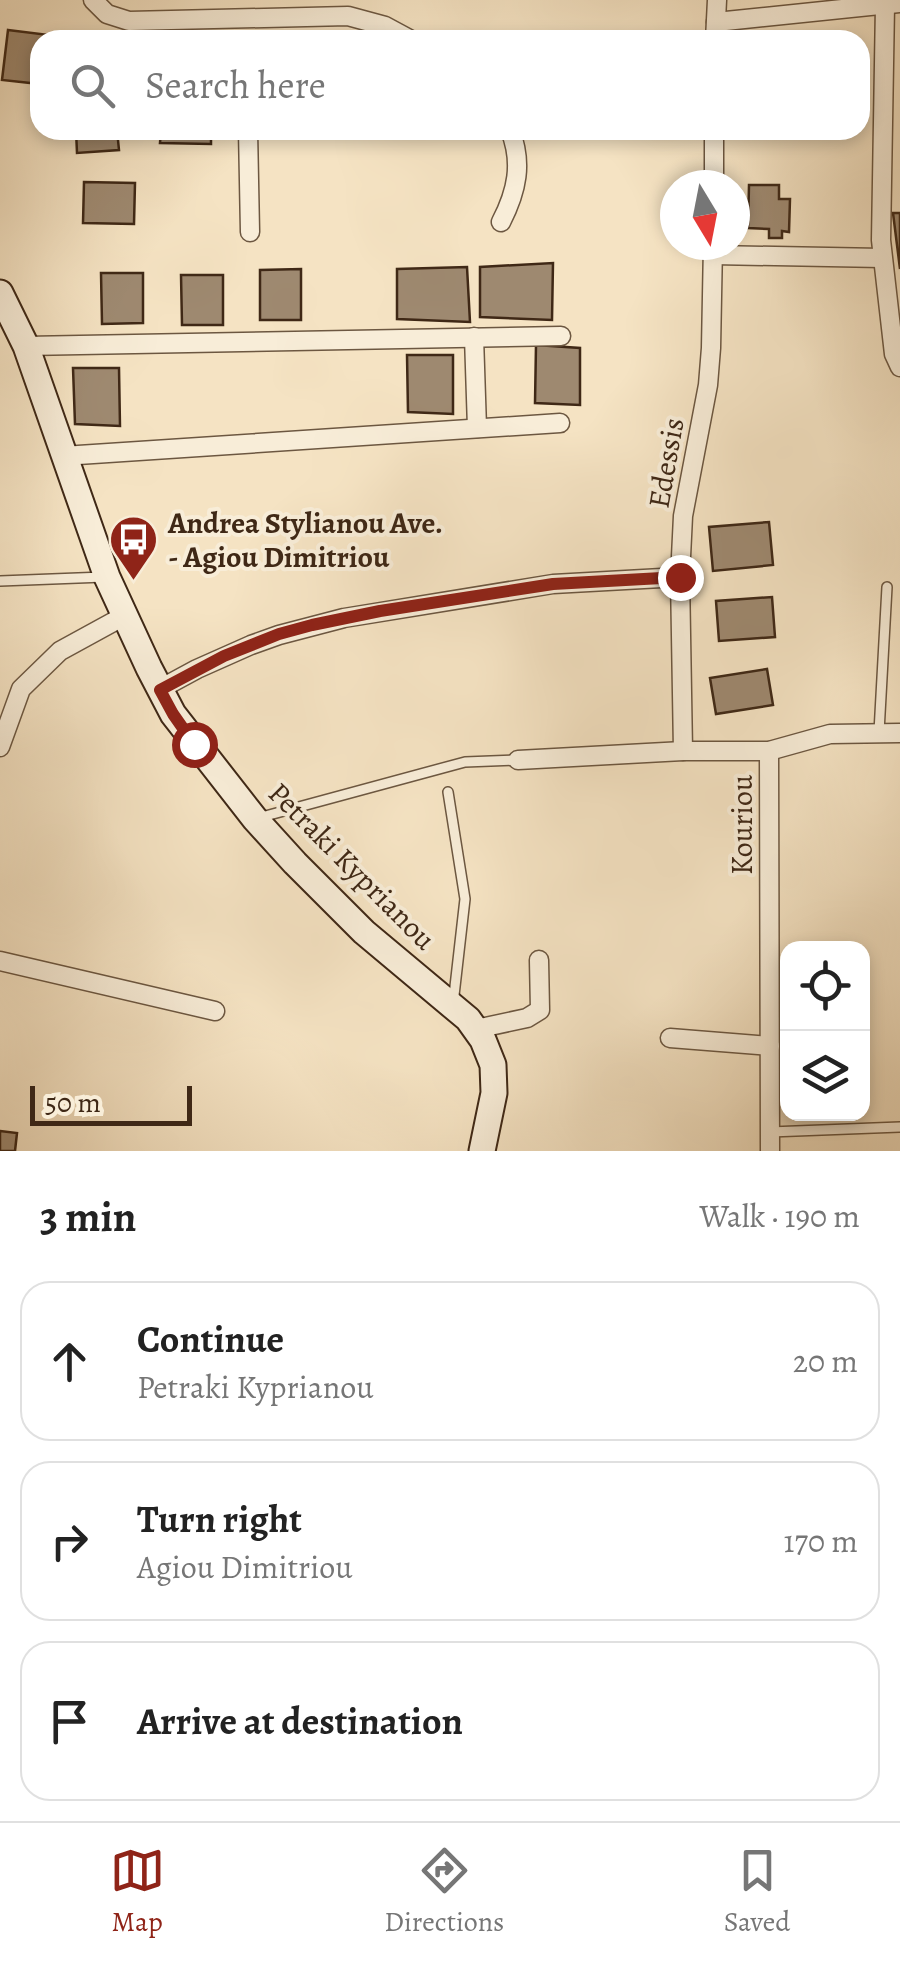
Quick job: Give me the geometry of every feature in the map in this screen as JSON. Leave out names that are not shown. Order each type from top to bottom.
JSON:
[{"type":"main road","name":"Petraki Kyprianou","points":[[0,293],[26,346],[107,576],[173,714],[255,819],[295,863],[364,932],[476,1029],[490,1053],[494,1076],[492,1108],[482,1151]]},
{"type":"street","points":[[93,0],[107,14],[129,20],[348,16],[392,30]]},
{"type":"street","points":[[716,30],[717,0]]},
{"type":"street","points":[[723,30],[892,4],[880,189],[882,258],[894,354],[900,367]]},
{"type":"street","points":[[245,18],[246,30]]},
{"type":"street","points":[[248,140],[250,232]]},
{"type":"street","points":[[501,222],[517,186],[513,140]]},
{"type":"street","points":[[714,140],[714,170]]},
{"type":"street","points":[[880,189],[900,186]]},
{"type":"street","points":[[750,252],[882,258]]},
{"type":"street","name":"Edessis","points":[[684,751],[680,577],[686,501],[712,348],[713,260]]},
{"type":"street","points":[[26,346],[561,336]]},
{"type":"street","points":[[474,337],[478,428]]},
{"type":"street","points":[[63,456],[560,423]]},
{"type":"street","points":[[160,690],[250,645],[328,622],[553,584],[680,577]]},
{"type":"street","points":[[0,747],[22,689],[60,651],[124,616]]},
{"type":"street","points":[[770,751],[830,734],[900,732]]},
{"type":"street","name":"Kouriou","points":[[518,760],[684,751],[770,751],[770,1141]]},
{"type":"street","points":[[476,1029],[528,1018],[540,1010],[539,960]]},
{"type":"street","points":[[0,961],[215,1011]]},
{"type":"street","points":[[670,1038],[770,1046]]},
{"type":"lane","points":[[0,581],[107,576]]},
{"type":"lane","points":[[878,732],[887,587]]},
{"type":"lane","points":[[255,819],[464,762],[518,760]]},
{"type":"lane","points":[[448,792],[465,899],[453,1006]]},
{"type":"lane","points":[[770,1141],[900,1127]]},
{"type":"building","points":[[8,30],[30,33],[30,83],[2,80]]},
{"type":"building","points":[[76,140],[118,140],[119,150],[77,153]]},
{"type":"building","points":[[160,140],[211,140],[211,144],[160,143]]},
{"type":"building","points":[[84,182],[135,183],[134,224],[83,223]]},
{"type":"building","points":[[750,185],[779,185],[779,199],[790,199],[789,232],[782,231],[782,238],[769,238],[769,229],[750,228]]},
{"type":"building","points":[[893,213],[900,213],[900,269]]},
{"type":"building","points":[[553,263],[552,320],[480,317],[480,267]]},
{"type":"building","points":[[467,267],[470,322],[397,319],[397,269]]},
{"type":"building","points":[[301,269],[301,320],[260,320],[260,270]]},
{"type":"building","points":[[101,273],[143,273],[143,323],[102,324]]},
{"type":"building","points":[[181,275],[223,275],[223,325],[182,325]]},
{"type":"building","points":[[536,345],[580,348],[580,405],[535,403]]},
{"type":"building","points":[[407,355],[453,355],[453,414],[408,412]]},
{"type":"building","points":[[73,368],[119,368],[120,426],[75,424]]},
{"type":"building","points":[[769,522],[773,565],[713,571],[709,527]]},
{"type":"building","points":[[772,597],[775,637],[719,641],[716,601]]},
{"type":"building","points":[[767,669],[773,705],[716,714],[710,678]]},
{"type":"building","points":[[0,1131],[17,1133],[15,1151],[0,1151]]},
{"type":"place","name":"Andrea Stylianou Ave. - Agiou Dimitriou","points":[[133,582]]},
{"type":"route","points":[[194,744],[160,690],[224,656],[279,634],[380,611],[504,590],[597,580],[680,577]]}]
